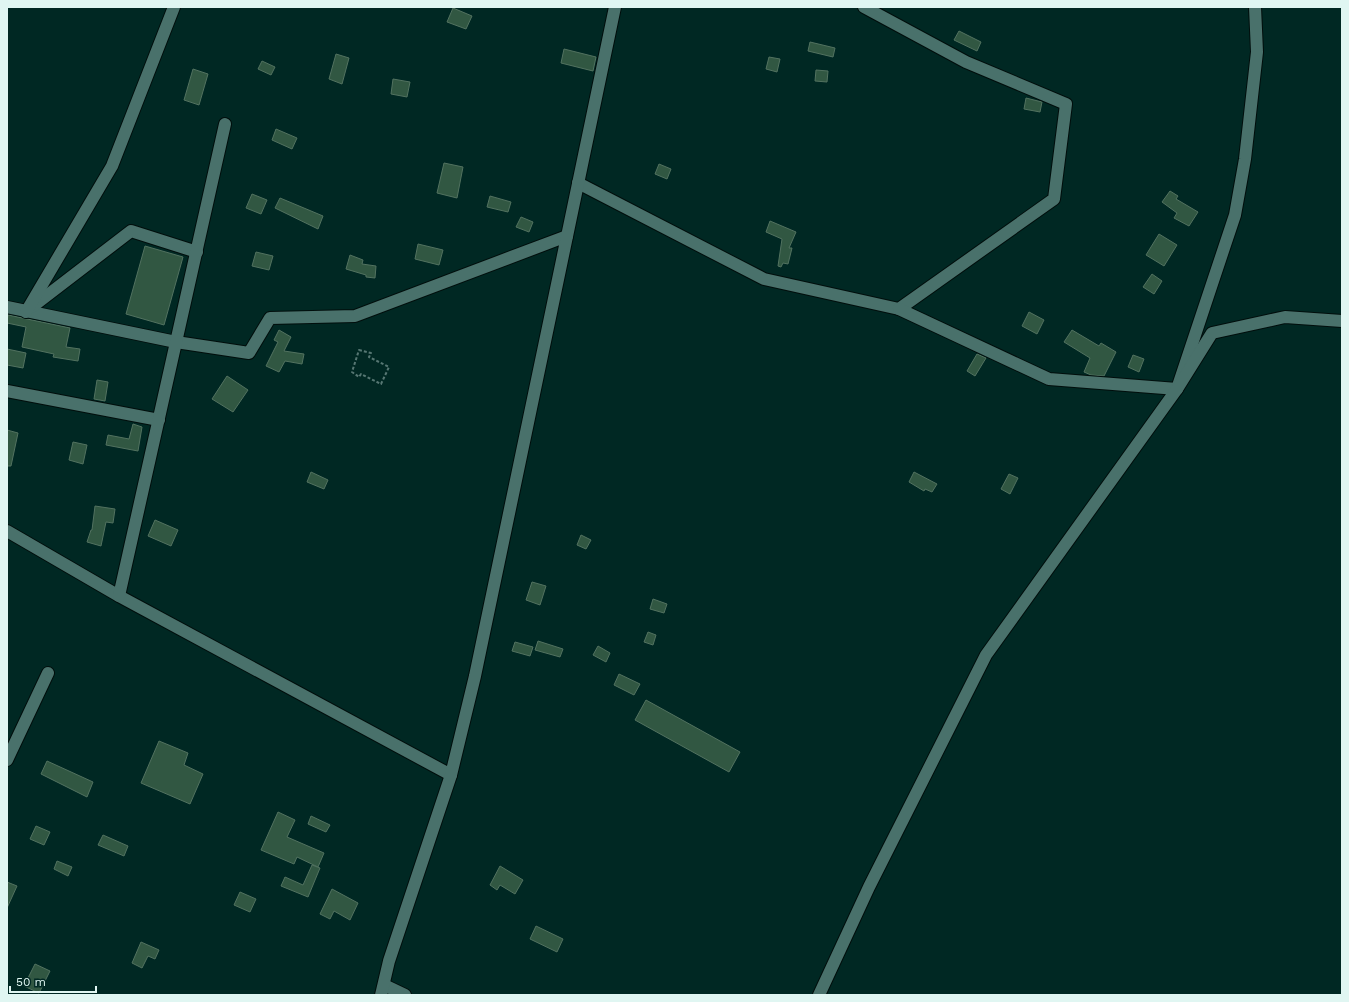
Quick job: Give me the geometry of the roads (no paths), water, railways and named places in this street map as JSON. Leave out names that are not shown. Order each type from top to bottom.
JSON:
[{"type":"street","points":[[26,312],[112,166],[174,7]]},
{"type":"street","points":[[405,995],[382,990],[389,961],[451,775],[475,676],[615,7]]},
{"type":"street","points":[[864,7],[966,62],[1066,104],[1054,199],[899,309]]},
{"type":"street","points":[[1176,390],[1235,215],[1245,159],[1257,52],[1255,7]]},
{"type":"street","points":[[119,596],[225,124]]},
{"type":"street","points":[[578,183],[764,279],[899,309],[1049,379],[1176,390]]},
{"type":"street","points":[[26,312],[131,231],[197,252]]},
{"type":"street","points":[[7,307],[176,342],[249,353],[270,318],[355,316],[567,236]]},
{"type":"street","points":[[819,995],[869,887],[986,655],[1176,390],[1212,333],[1285,317],[1342,321]]},
{"type":"street","points":[[7,391],[159,420]]},
{"type":"street","points":[[7,531],[119,596],[451,775]]},
{"type":"street","points":[[7,760],[48,673]]}]
